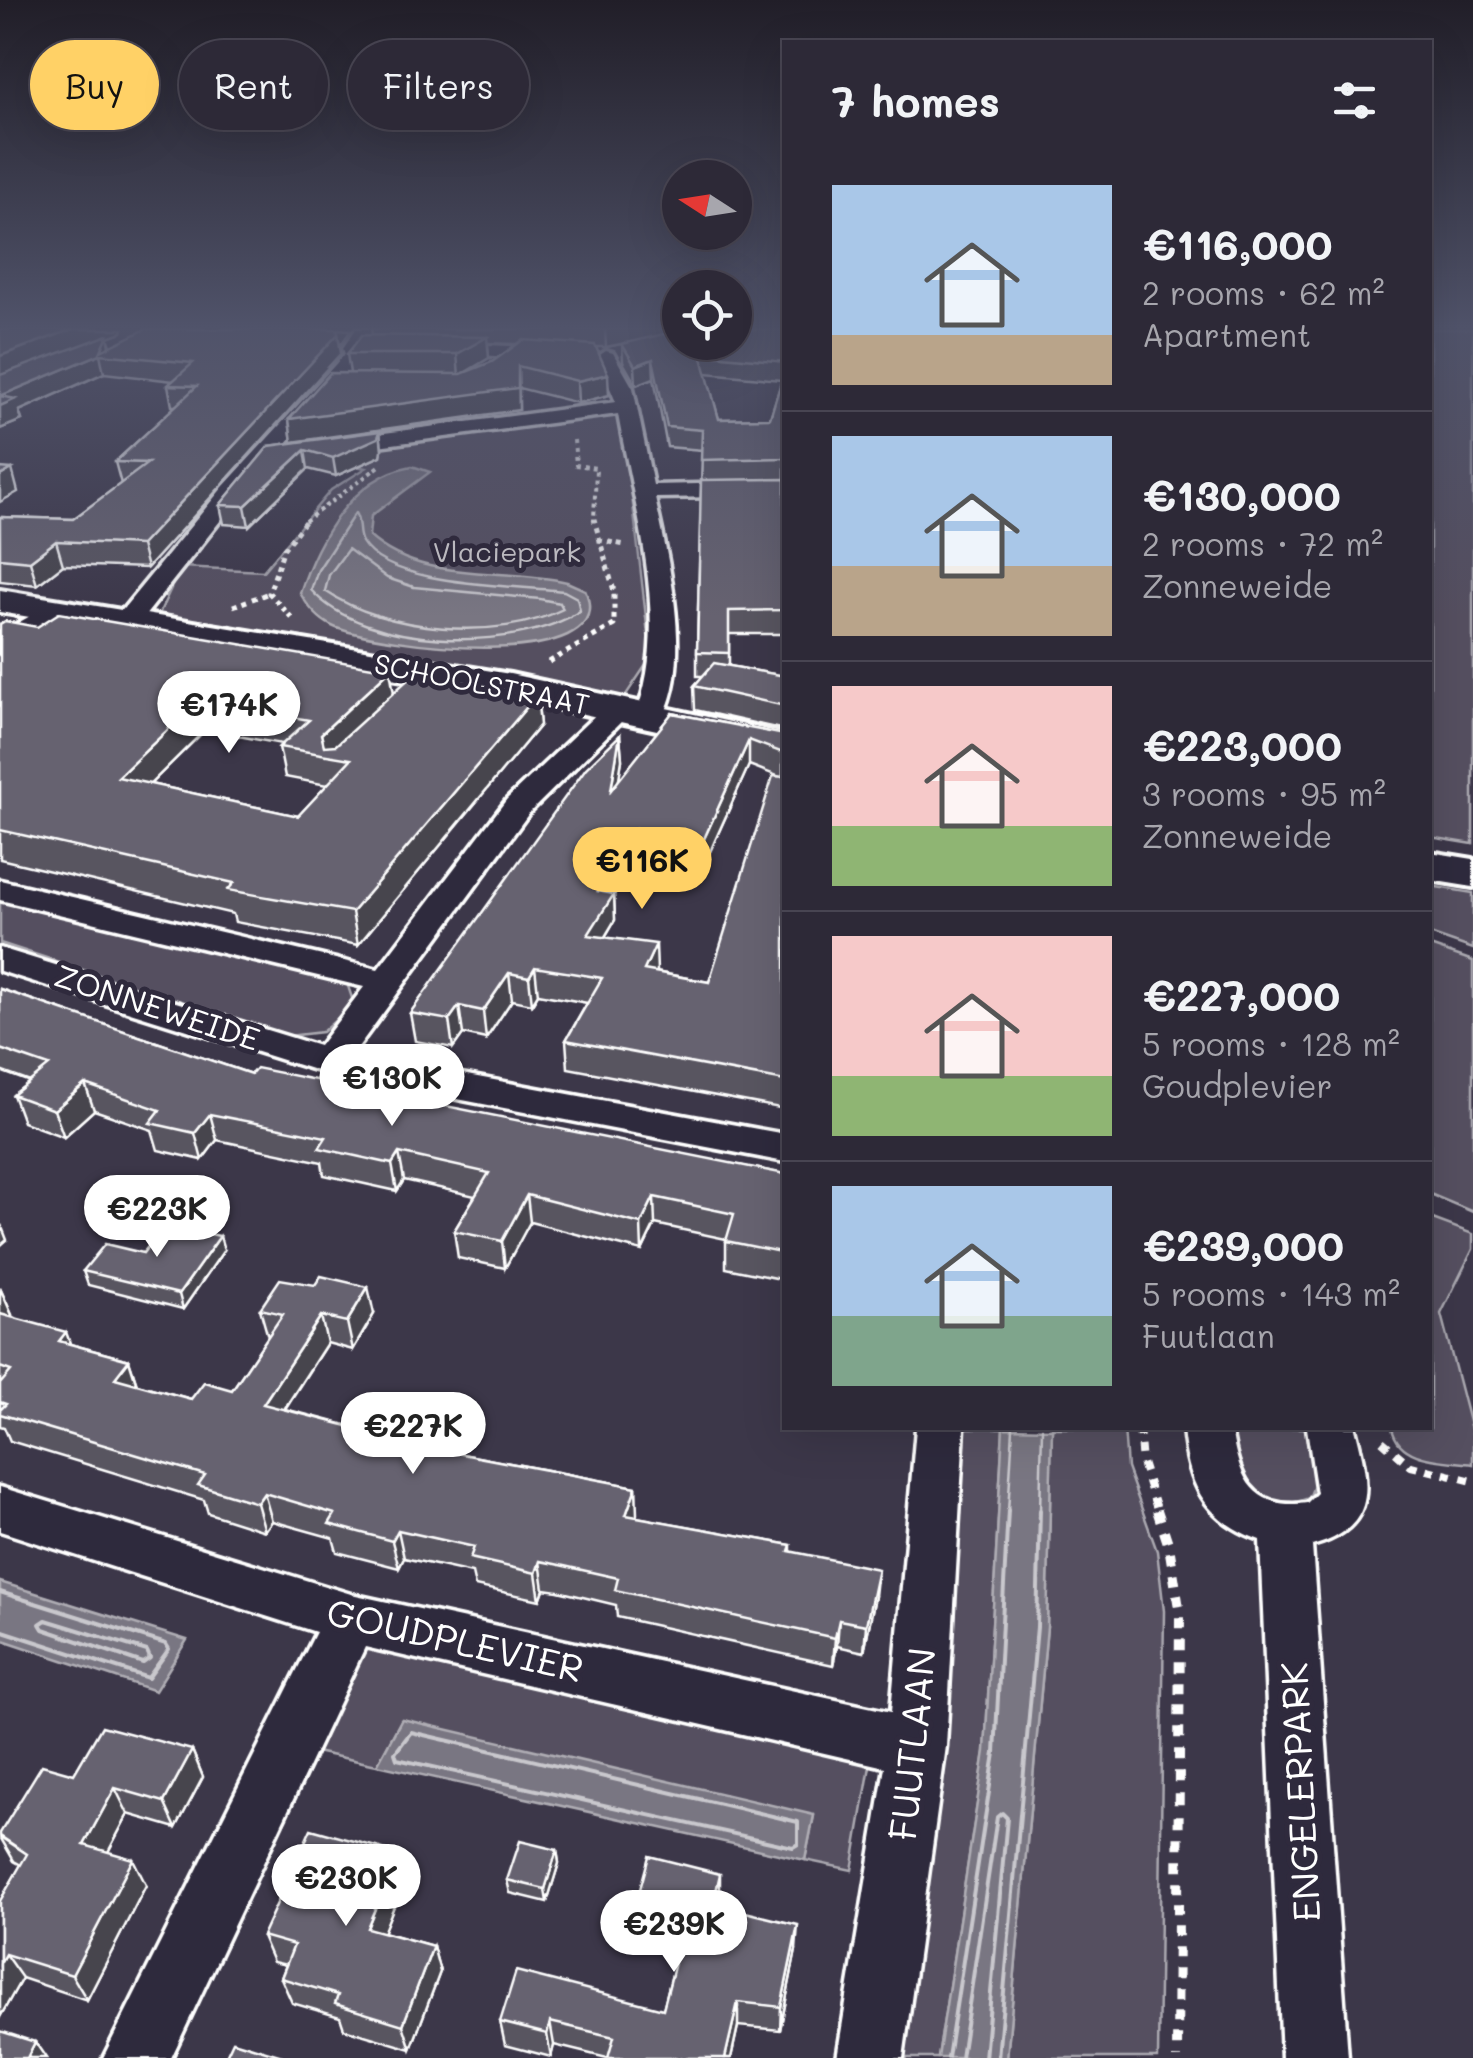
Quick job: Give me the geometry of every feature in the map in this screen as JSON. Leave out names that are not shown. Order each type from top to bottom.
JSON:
[{"type":"street","points":[[128,620],[290,425]]},
{"type":"street","points":[[263,456],[491,425]]},
{"type":"street","points":[[327,1062],[518,806],[657,697],[665,608],[629,425]]},
{"type":"street","points":[[640,492],[782,489]]},
{"type":"street","name":"SCHOOLSTRAAT","points":[[0,601],[510,686],[782,745]]},
{"type":"street","points":[[0,645],[58,609]]},
{"type":"street","points":[[1432,866],[1473,873]]},
{"type":"street","points":[[0,890],[387,982]]},
{"type":"street","name":"ZONNEWEIDE","points":[[0,958],[327,1062],[782,1147]]},
{"type":"street","name":"FUUTLAAN","points":[[870,2058],[917,1746],[940,1430]]},
{"type":"street","points":[[1207,1430],[1212,1470],[1223,1492],[1242,1510],[1285,1526],[1308,1524],[1328,1516],[1339,1503],[1354,1430]]},
{"type":"street","name":"GOUDPLEVIER","points":[[0,1509],[351,1619],[917,1746]]},
{"type":"street","name":"ENGELERPARK","points":[[1285,1526],[1315,2058]]},
{"type":"street","points":[[136,2058],[351,1619]]},
{"type":"path","points":[[547,663],[614,625],[617,610],[610,567],[597,540],[596,468],[576,465],[576,440],[560,439]]},
{"type":"path","points":[[270,593],[275,559],[312,510],[382,464],[397,461]]},
{"type":"path","points":[[1139,1430],[1142,1463],[1169,1546],[1180,1614],[1178,2058]]},
{"type":"path","points":[[1357,1430],[1396,1460],[1473,1481]]},
{"type":"green space","name":"Vlaciepark","points":[[509,425],[624,425],[649,643],[646,665],[624,698],[158,616],[181,567],[263,571],[331,490],[366,468],[291,454]]},
{"type":"green space","points":[[1432,425],[1473,425],[1473,844],[1432,837]]},
{"type":"green space","points":[[1432,886],[1473,893],[1473,949],[1432,935]]},
{"type":"green space","points":[[0,898],[347,983],[354,1004],[322,1032],[288,1036],[0,943]]},
{"type":"green space","points":[[1432,947],[1473,961],[1473,1212],[1432,1195]]},
{"type":"green space","points":[[1432,1219],[1473,1234],[1473,1249],[1441,1314],[1473,1437],[1473,1464],[1425,1458],[1413,1454],[1396,1439],[1393,1430],[1432,1430]]},
{"type":"green space","points":[[962,1430],[1003,1430],[985,1752],[938,2058],[898,2058],[941,1754]]},
{"type":"green space","points":[[1052,1430],[1124,1430],[1127,1468],[1157,1551],[1164,1611],[1158,2058],[1007,2058],[1047,1627]]},
{"type":"green space","points":[[1230,1430],[1308,1430],[1317,1478],[1309,1498],[1273,1503],[1250,1489],[1237,1462]]},
{"type":"green space","points":[[346,1637],[843,1746],[870,1766],[852,1870],[805,1860],[814,1816],[401,1720],[377,1765],[292,1747]]},
{"type":"water","points":[[412,466],[430,472],[371,516],[369,536],[390,551],[438,568],[567,582],[585,590],[587,617],[568,635],[533,645],[488,648],[394,641],[332,626],[318,616],[300,593],[327,532],[355,497],[372,483]]},
{"type":"water","points":[[1003,1430],[1052,1430],[1047,1627],[1007,2058],[938,2058],[985,1751]]},
{"type":"water","points":[[0,1582],[187,1640],[155,1691],[0,1639]]},
{"type":"water","points":[[402,1719],[814,1815],[805,1860],[377,1765]]},
{"type":"building","points":[[155,425],[253,425],[141,545],[56,541],[30,561],[0,558],[0,517],[73,519],[148,463],[115,462]]},
{"type":"building","points":[[667,425],[782,425],[782,458],[701,460],[702,430]]},
{"type":"building","points":[[380,431],[378,438],[333,458],[305,450],[245,506],[220,505],[269,446]]},
{"type":"building","points":[[782,479],[782,610],[729,611],[729,653],[697,652],[701,480]]},
{"type":"building","points":[[59,613],[390,670],[321,734],[324,746],[336,745],[414,674],[537,695],[352,912],[228,890],[234,883],[0,830],[0,624],[5,621],[37,627]],"holes":[[[199,700],[309,720],[279,747],[351,759],[298,816],[118,777]]]},
{"type":"building","points":[[714,663],[782,675],[782,705],[694,686]]},
{"type":"building","points":[[672,713],[782,734],[782,753],[749,740],[703,841],[636,829],[598,891],[614,894],[588,935],[656,944],[644,970],[709,982],[773,776],[782,777],[782,1080],[566,1040],[602,978],[535,967],[529,977],[509,973],[483,1011],[459,1006],[449,1020],[410,1013],[586,768],[620,735],[611,790]]},
{"type":"building","points":[[0,989],[251,1074],[256,1068],[782,1173],[782,1252],[726,1241],[734,1214],[654,1197],[641,1224],[527,1195],[502,1241],[454,1231],[489,1173],[399,1153],[392,1164],[319,1148],[326,1137],[210,1114],[195,1133],[150,1123],[160,1110],[85,1084],[54,1110],[13,1095],[49,1066],[0,1049]]},
{"type":"building","points":[[165,1225],[220,1236],[179,1294],[83,1271],[105,1244],[143,1253]]},
{"type":"building","points":[[321,1276],[368,1287],[347,1322],[321,1316],[263,1404],[441,1450],[636,1487],[626,1515],[791,1545],[789,1551],[878,1569],[866,1625],[839,1620],[835,1638],[615,1590],[618,1578],[555,1564],[540,1561],[536,1573],[470,1558],[474,1547],[398,1530],[392,1541],[329,1524],[335,1514],[264,1493],[257,1503],[198,1485],[205,1475],[0,1414],[6,1404],[0,1402],[0,1384],[11,1371],[0,1367],[0,1314],[66,1332],[59,1341],[129,1360],[115,1378],[191,1399],[204,1382],[232,1390],[283,1314],[260,1309],[280,1279],[315,1285]]},
{"type":"building","points":[[102,1726],[192,1750],[164,1802],[115,1788],[84,1845],[133,1859],[72,1975],[5,1954],[0,1963],[0,1901],[27,1854],[0,1833],[42,1765],[74,1774]]},
{"type":"building","points":[[311,1829],[398,1853],[367,1928],[433,1946],[403,2025],[335,2004],[338,1995],[281,1978],[294,1945],[262,1936]]},
{"type":"building","points":[[520,1841],[557,1850],[545,1889],[507,1880]]},
{"type":"building","points":[[649,1856],[720,1874],[713,1904],[798,1925],[781,2007],[738,2002],[725,2058],[608,2058],[614,2037],[550,2022],[547,2034],[500,2022],[516,1971],[663,2009],[684,1928],[633,1915]]},
{"type":"building","points":[[0,2031],[35,2042],[27,2058],[0,2058]]},
{"type":"building","points":[[233,2041],[289,2058],[225,2058]]}]
